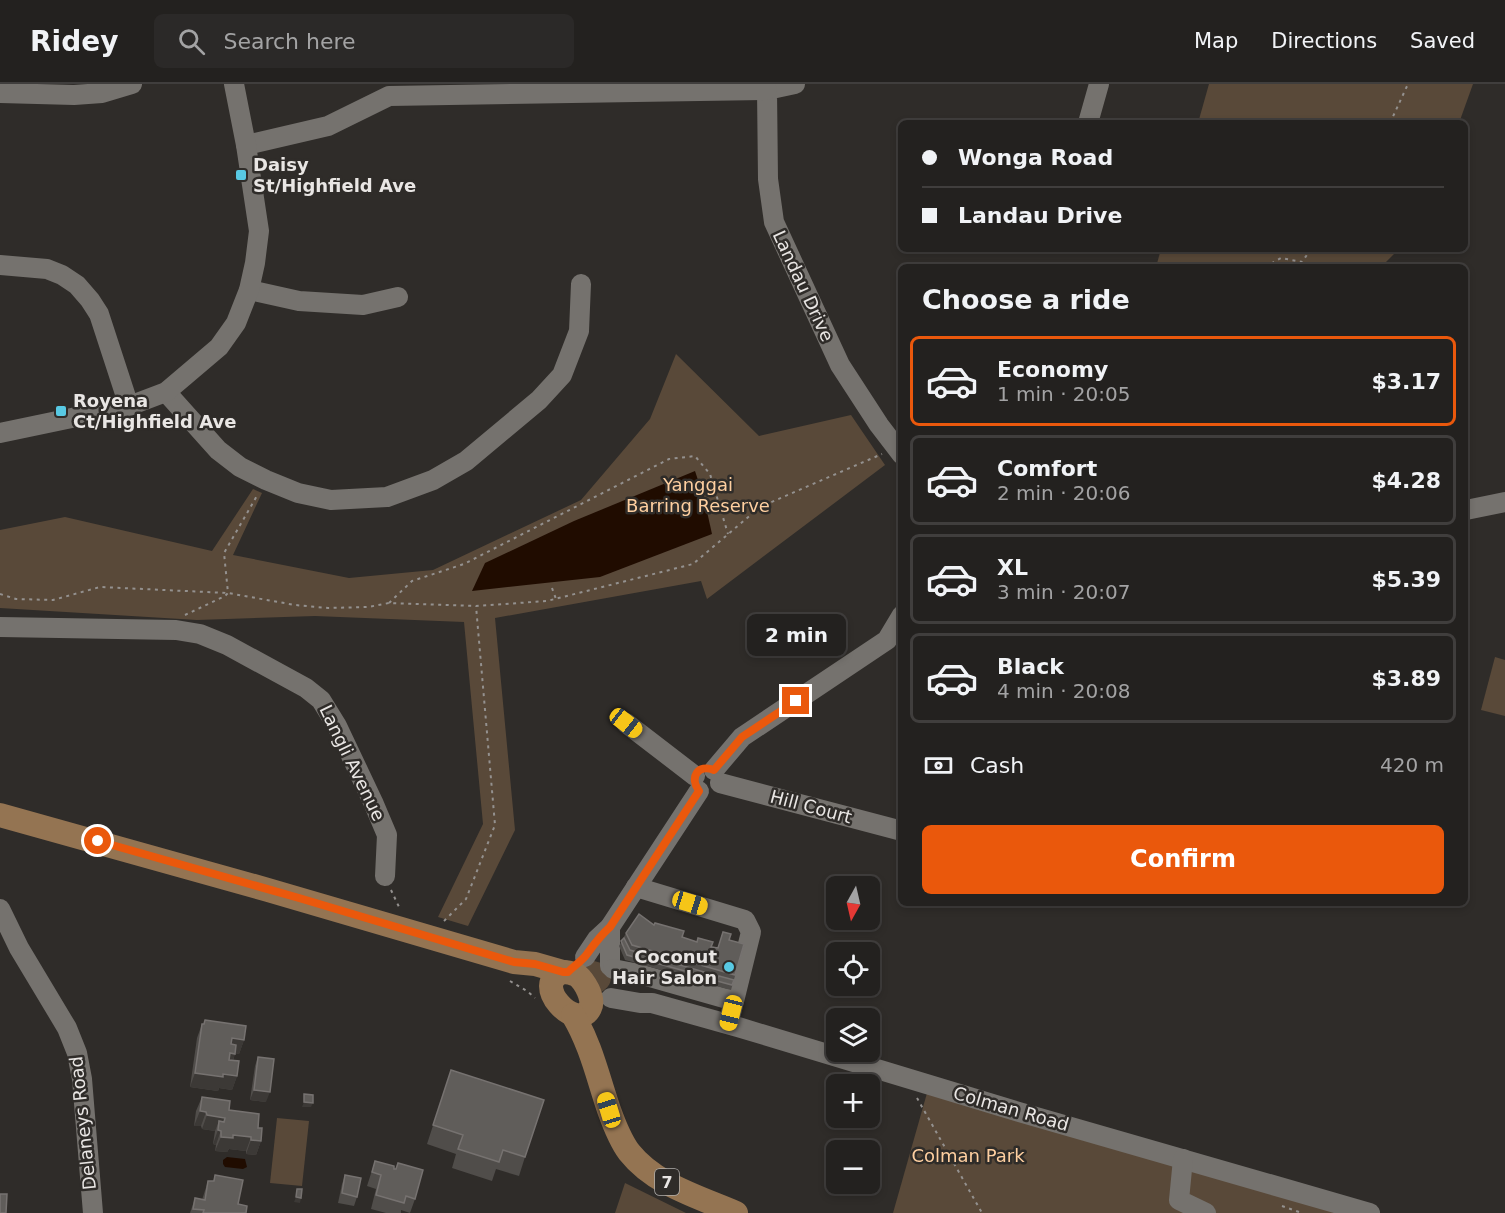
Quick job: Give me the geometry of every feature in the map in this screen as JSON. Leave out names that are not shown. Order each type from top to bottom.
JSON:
[{"type":"main road","name":"7","points":[[0,814],[410,931],[435,939],[508,970],[562,978],[577,976],[582,980],[591,999],[601,991]]},
{"type":"main road","name":"7","points":[[562,978],[556,999],[566,1012],[601,991]]},
{"type":"main road","name":"7","points":[[601,991],[593,1027],[594,1059],[609,1110],[628,1151],[663,1181],[736,1213]]},
{"type":"street","points":[[0,93],[74,95],[102,93],[132,84]]},
{"type":"street","points":[[0,433],[129,406],[166,392],[219,347],[236,323],[249,290],[259,231],[234,84]]},
{"type":"street","points":[[246,145],[327,126],[388,96],[767,90],[795,84]]},
{"type":"street","points":[[1089,120],[1099,84]]},
{"type":"street","name":"Landau Drive","points":[[767,90],[768,179],[774,222],[840,365],[898,451]]},
{"type":"street","points":[[0,265],[47,269],[63,275],[77,285],[99,314],[129,406]]},
{"type":"street","points":[[166,392],[218,450],[240,467],[266,480],[298,493],[331,500],[387,497],[433,480],[466,461],[539,400],[562,375],[579,331],[581,284]]},
{"type":"street","points":[[249,290],[299,302],[363,305],[398,297]]},
{"type":"street","points":[[1468,510],[1505,502]]},
{"type":"street","points":[[562,978],[610,927],[707,780],[742,737],[887,640],[898,622]]},
{"type":"street","name":"Langli Avenue","points":[[0,627],[176,630],[200,634],[227,645],[306,688],[321,700],[337,726],[373,801],[387,835],[385,876]]},
{"type":"street","points":[[626,723],[707,780]]},
{"type":"street","name":"Hill Court","points":[[707,780],[898,830]]},
{"type":"street","points":[[636,887],[745,920],[751,932],[728,1025]]},
{"type":"street","name":"Delaneys Road","points":[[0,909],[19,948],[67,1028],[77,1053],[82,1079],[93,1213]]},
{"type":"street","points":[[601,991],[610,927]]},
{"type":"street","points":[[562,978],[599,958],[601,991]]},
{"type":"street","points":[[601,991],[639,974],[734,1001]]},
{"type":"street","name":"Colman Road","points":[[601,991],[652,1003],[1370,1213]]},
{"type":"street","points":[[1183,1159],[1178,1207],[1206,1213]]},
{"type":"path","points":[[1391,120],[1408,84]]},
{"type":"path","points":[[1270,264],[1281,258],[1302,262],[1309,252]]},
{"type":"path","points":[[0,594],[16,599],[53,600],[100,587],[228,593],[295,605],[328,608],[368,607],[389,603],[476,606],[547,601],[693,564],[760,507],[898,452]]},
{"type":"path","points":[[389,603],[412,581],[464,564],[669,459],[695,456],[710,474],[728,534]]},
{"type":"path","points":[[228,593],[224,553],[266,480]]},
{"type":"path","points":[[552,588],[556,599]]},
{"type":"path","points":[[176,630],[183,616],[228,593]]},
{"type":"path","points":[[435,939],[440,925],[466,899],[495,825],[476,606]]},
{"type":"path","points":[[385,876],[410,931]]},
{"type":"path","points":[[508,970],[527,991],[562,978]]},
{"type":"path","points":[[917,1098],[982,1213]]},
{"type":"green space","points":[[1209,84],[1473,84],[1460,120],[1199,120]]},
{"type":"green space","points":[[1160,252],[1396,252],[1384,264],[1157,264]]},
{"type":"green space","name":"Yanggai Barring Reserve","points":[[676,354],[759,436],[851,415],[885,465],[707,599],[701,581],[495,618],[515,830],[468,926],[438,917],[483,824],[464,622],[315,616],[197,620],[0,608],[0,530],[65,517],[212,551],[253,489],[262,493],[233,555],[349,578],[433,570],[581,500],[650,419]]},
{"type":"green space","points":[[1495,657],[1505,660],[1505,716],[1481,710]]},
{"type":"green space","points":[[594,961],[605,964],[611,977],[607,987],[598,994],[584,972],[583,963]]},
{"type":"green space","name":"Colman Park","points":[[929,1086],[1364,1213],[893,1213]]},
{"type":"green space","points":[[277,1118],[309,1121],[302,1186],[270,1183]]},
{"type":"green space","points":[[625,1183],[686,1213],[615,1213]]},
{"type":"shaded area","points":[[695,471],[712,534],[600,577],[472,591],[485,563],[574,521]]},
{"type":"shaded area","points":[[227,1157],[245,1159],[247,1167],[243,1169],[225,1167],[223,1160]]},
{"type":"building","points":[[639,914],[654,925],[655,923],[684,931],[682,937],[697,942],[698,938],[713,942],[711,947],[718,948],[723,932],[731,934],[729,940],[744,944],[735,975],[632,945],[626,933]]},
{"type":"building","points":[[624,938],[630,950],[704,972],[703,976],[627,955],[621,941]]},
{"type":"building","points":[[719,976],[734,980],[732,985],[717,981]]},
{"type":"building","points":[[205,1020],[246,1026],[244,1040],[232,1038],[231,1044],[236,1045],[235,1054],[230,1053],[229,1060],[239,1061],[237,1076],[223,1074],[223,1077],[195,1073],[202,1024]]},
{"type":"building","points":[[258,1057],[274,1059],[270,1092],[254,1090]]},
{"type":"building","points":[[451,1070],[544,1100],[525,1157],[503,1150],[499,1162],[458,1149],[463,1135],[433,1125]]},
{"type":"building","points":[[304,1094],[313,1095],[313,1103],[304,1102]]},
{"type":"building","points":[[202,1097],[230,1101],[229,1110],[259,1114],[258,1128],[262,1128],[261,1141],[251,1140],[251,1137],[233,1135],[233,1138],[221,1137],[221,1131],[218,1130],[219,1121],[224,1122],[225,1118],[207,1115],[206,1112],[200,1111]]},
{"type":"building","points":[[375,1161],[394,1166],[394,1169],[398,1163],[423,1170],[415,1199],[406,1196],[404,1203],[376,1195],[381,1175],[372,1172]]},
{"type":"building","points":[[215,1175],[243,1180],[238,1204],[247,1206],[246,1213],[203,1213],[204,1210],[193,1209],[195,1198],[205,1200],[208,1181],[214,1181]]},
{"type":"building","points":[[345,1175],[361,1178],[357,1197],[342,1193]]},
{"type":"building","points":[[297,1189],[302,1189],[301,1198],[296,1197]]},
{"type":"building","points":[[0,1194],[7,1194],[6,1213],[0,1213]]},
{"type":"place","name":"Daisy St/Highfield Ave","points":[[241,175]]},
{"type":"place","name":"Royena Ct/Highfield Ave","points":[[61,411]]},
{"type":"place","name":"Coconut Hair Salon","points":[[729,967]]},
{"type":"route","points":[[98,841],[514,962],[535,964],[568,972],[585,957],[592,945],[610,927],[699,791],[694,784],[698,772],[706,768],[714,770],[742,737],[796,701]]}]
